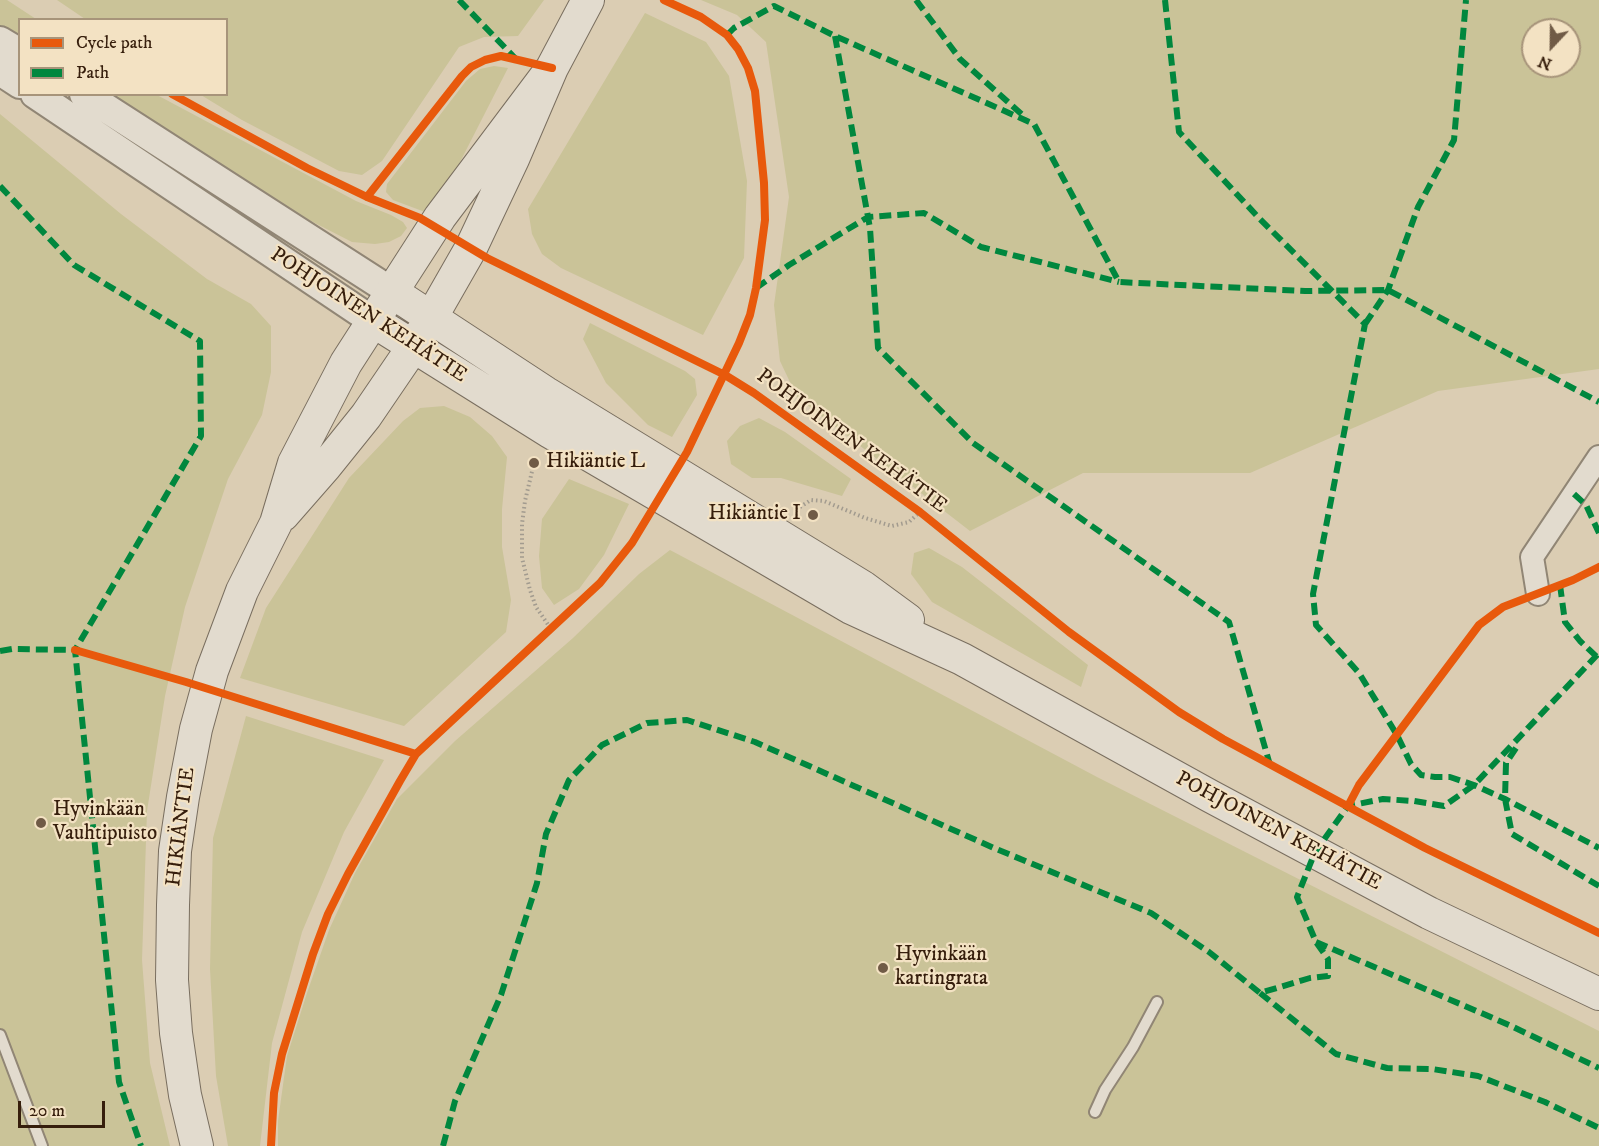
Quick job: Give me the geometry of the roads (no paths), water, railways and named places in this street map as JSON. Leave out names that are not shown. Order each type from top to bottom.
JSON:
[{"type":"main road","points":[[552,68],[588,0]]},
{"type":"main road","name":"HIKIÄNTIE","points":[[197,1146],[185,1095],[176,1033],[172,944],[175,851],[188,766],[212,671],[242,591],[276,523],[294,463],[346,363],[440,217],[552,68]]},
{"type":"main road","name":"HIKIÄNTIE","points":[[276,523],[326,467],[359,424],[431,318],[476,238],[552,68]]},
{"type":"main road","name":"POHJOINEN KEHÄTIE","points":[[392,292],[546,393],[863,587],[962,659]]},
{"type":"main road","name":"POHJOINEN KEHÄTIE","points":[[373,321],[560,438],[851,608],[962,659],[1210,796],[1429,913],[1599,994]]},
{"type":"street","points":[[0,41],[18,52]]},
{"type":"street","points":[[0,71],[18,83]]},
{"type":"street","name":"POHJOINEN KEHÄTIE","points":[[38,96],[373,321]]},
{"type":"street","name":"POHJOINEN KEHÄTIE","points":[[87,96],[392,292]]},
{"type":"street","points":[[1538,594],[1532,557],[1599,457]]},
{"type":"lane","points":[[1095,1112],[1157,1002]]},
{"type":"lane","points":[[0,1035],[42,1146]]},
{"type":"place","name":"Hikiäntie L","points":[[534,463]]},
{"type":"place","name":"Hikiäntie I","points":[[813,515]]},
{"type":"place","name":"Hyvinkään Vauhtipuisto","points":[[41,823]]},
{"type":"place","name":"Hyvinkään kartingrata","points":[[883,968]]}]
